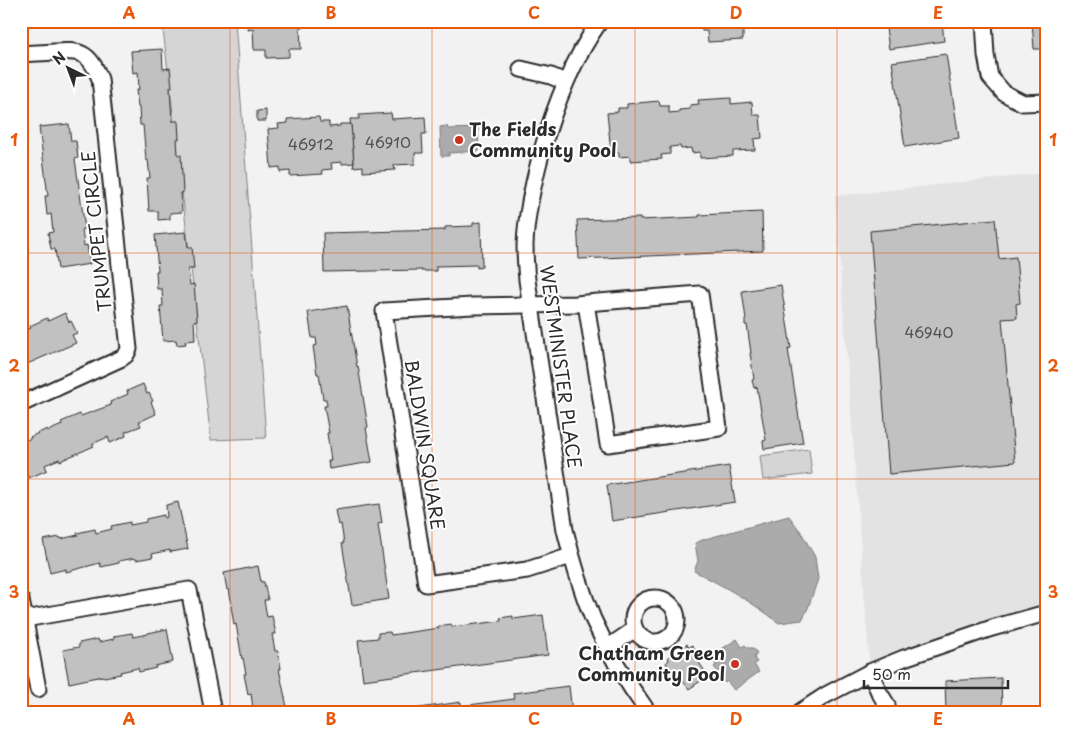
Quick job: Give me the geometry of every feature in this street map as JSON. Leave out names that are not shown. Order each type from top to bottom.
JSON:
[{"type":"street","name":"WESTMINISTER PLACE","points":[[600,21],[576,59],[550,122],[534,179],[528,214],[525,246],[527,280],[571,556],[593,618],[607,648],[648,712]]},
{"type":"street","points":[[984,21],[986,55],[990,76],[1004,93],[1023,103],[1046,102]]},
{"type":"street","name":"TRUMPET CIRCLE","points":[[21,54],[78,52],[91,61],[100,79],[129,349],[122,358],[21,404]]},
{"type":"street","points":[[521,69],[551,76],[565,82]]},
{"type":"street","points":[[532,305],[586,303],[700,294],[718,428],[608,444],[586,303]]},
{"type":"street","name":"BALDWIN SQUARE","points":[[532,305],[384,311],[426,584],[527,570],[571,556]]},
{"type":"street","points":[[25,619],[189,590],[213,712]]},
{"type":"street","points":[[21,600],[38,689]]},
{"type":"street","points":[[800,712],[870,672],[948,642],[1046,613]]},
{"type":"street","points":[[607,648],[636,629]]},
{"type":"street","points":[[870,672],[887,705],[888,712]]},
{"type":"shaded area","points":[[159,21],[235,21],[266,438],[211,440],[163,29]]},
{"type":"shaded area","name":"The Fields Community Pool","points":[[447,126],[448,129],[478,128],[479,151],[449,153],[449,156],[441,156],[440,127]]},
{"type":"shaded area","points":[[1046,173],[1046,613],[870,672],[835,196]]},
{"type":"shaded area","points":[[809,449],[812,474],[763,480],[760,456]]},
{"type":"shaded area","points":[[789,516],[801,532],[815,557],[818,579],[802,620],[779,623],[738,595],[694,571],[698,561],[695,543]]},
{"type":"shaded area","name":"Chatham Green Community Pool","points":[[737,639],[742,647],[745,645],[748,648],[753,648],[757,653],[754,658],[757,662],[754,664],[759,672],[734,690],[727,681],[725,683],[722,679],[719,681],[714,673],[717,671],[714,667],[716,665],[711,656]]},
{"type":"building","points":[[248,21],[304,21],[304,27],[300,27],[301,49],[289,49],[289,57],[266,58],[266,50],[254,50],[253,29],[248,30]]},
{"type":"building","points":[[697,21],[748,21],[749,29],[743,29],[743,40],[708,42],[707,31],[702,31],[701,22]]},
{"type":"building","points":[[885,21],[942,21],[944,41],[889,49]]},
{"type":"building","points":[[1032,21],[1046,21],[1046,49],[1034,49]]},
{"type":"building","points":[[162,49],[163,69],[170,68],[172,121],[178,121],[178,155],[181,155],[183,193],[181,193],[182,212],[170,213],[170,219],[158,220],[158,211],[149,211],[147,178],[150,178],[148,160],[146,160],[143,125],[140,125],[136,90],[139,90],[138,72],[133,73],[131,51]]},
{"type":"building","points":[[946,54],[959,138],[905,147],[892,62]]},
{"type":"building","points":[[731,98],[731,104],[752,102],[753,115],[760,115],[762,138],[754,139],[755,150],[733,151],[733,156],[700,158],[700,152],[692,153],[691,148],[681,149],[680,146],[670,147],[670,154],[661,155],[662,159],[630,161],[630,156],[619,157],[619,152],[611,152],[607,113],[618,112],[618,108],[627,108],[627,104],[659,101],[660,106],[669,106],[669,113],[690,109],[690,105],[699,104],[698,100]]},
{"type":"building","points":[[266,110],[266,121],[257,121],[257,111]]},
{"type":"building","points":[[391,113],[392,119],[425,117],[426,134],[422,134],[423,153],[415,153],[415,164],[394,165],[395,170],[363,172],[363,166],[353,167],[350,119],[359,119],[359,115]]},
{"type":"building","points":[[319,117],[320,122],[329,122],[329,127],[351,124],[354,163],[331,163],[332,169],[322,170],[323,174],[290,176],[290,171],[280,172],[280,167],[271,168],[268,129],[279,128],[278,124],[288,123],[287,119]]},
{"type":"building","points":[[69,124],[71,141],[76,141],[78,158],[75,159],[85,229],[82,229],[84,246],[87,245],[90,264],[58,269],[55,249],[51,249],[48,233],[53,232],[51,214],[47,215],[45,196],[48,196],[39,127]]},
{"type":"building","points":[[762,212],[763,251],[579,259],[577,220],[640,218],[640,220]]},
{"type":"building","points":[[995,219],[999,259],[1016,257],[1020,303],[1016,304],[1017,318],[1002,319],[1015,462],[889,474],[870,231]]},
{"type":"building","points":[[481,222],[482,267],[477,268],[477,265],[436,266],[436,271],[324,272],[323,233],[445,230],[445,227],[473,226],[473,223]]},
{"type":"building","points":[[186,232],[188,247],[192,247],[194,269],[188,269],[190,285],[194,284],[197,320],[194,321],[195,340],[185,341],[186,344],[177,345],[176,340],[163,341],[160,306],[163,306],[162,289],[157,289],[156,271],[158,271],[155,235]]},
{"type":"building","points":[[781,285],[791,348],[788,349],[803,443],[764,449],[763,441],[766,440],[757,387],[754,388],[752,380],[754,379],[747,325],[745,325],[746,319],[742,291]]},
{"type":"building","points":[[347,306],[368,427],[366,428],[372,462],[329,469],[328,461],[331,461],[327,433],[329,433],[324,406],[327,406],[326,399],[323,399],[319,374],[317,374],[313,346],[317,345],[316,338],[312,338],[308,312]]},
{"type":"building","points":[[65,313],[77,333],[72,335],[76,343],[21,365],[21,332],[47,318],[48,321]]},
{"type":"building","points":[[143,384],[147,394],[149,393],[153,401],[151,402],[156,414],[139,422],[141,426],[125,432],[126,436],[110,443],[108,437],[92,444],[94,446],[60,461],[59,459],[45,465],[47,470],[29,478],[27,474],[21,476],[21,443],[47,429],[48,431],[62,425],[61,422],[111,405],[110,402],[128,394],[127,391]]},
{"type":"building","points":[[729,466],[735,502],[612,521],[607,485]]},
{"type":"building","points":[[178,502],[188,549],[170,552],[170,550],[152,554],[153,557],[119,561],[119,563],[101,567],[100,563],[66,572],[66,569],[50,573],[43,540],[60,537],[61,539],[95,529],[96,533],[112,529],[111,526],[130,522],[130,525],[146,522],[146,519],[164,515],[164,518],[167,517],[166,505]]},
{"type":"building","points":[[379,504],[382,523],[378,524],[389,599],[352,605],[342,543],[344,543],[341,524],[338,525],[335,510]]},
{"type":"building","points":[[258,566],[261,582],[264,582],[268,600],[264,600],[267,617],[272,616],[276,634],[272,634],[275,651],[278,651],[281,669],[279,669],[288,712],[252,712],[251,693],[248,694],[243,658],[236,624],[234,625],[229,589],[227,590],[224,573]]},
{"type":"building","points":[[543,615],[548,655],[363,680],[358,640],[378,638],[378,633],[390,632],[391,635],[439,628],[439,626],[451,624],[452,627],[501,621],[500,618],[513,616],[513,619]]},
{"type":"building","points":[[167,629],[173,662],[139,672],[138,668],[120,672],[121,674],[69,683],[63,650],[79,647],[79,643],[98,639],[99,642],[114,639],[114,636],[132,633],[133,637]]},
{"type":"building","points":[[687,644],[689,648],[692,645],[700,656],[696,658],[708,676],[689,689],[676,672],[673,674],[666,663],[669,660],[668,657]]},
{"type":"building","points":[[1001,678],[1002,709],[946,711],[945,681]]},
{"type":"building","points":[[569,686],[572,712],[406,712],[406,710],[461,702],[461,706],[514,699],[513,693]]},
{"type":"place","name":"The Fields Community Pool","points":[[459,140]]},
{"type":"place","name":"Chatham Green Community Pool","points":[[735,664]]}]
